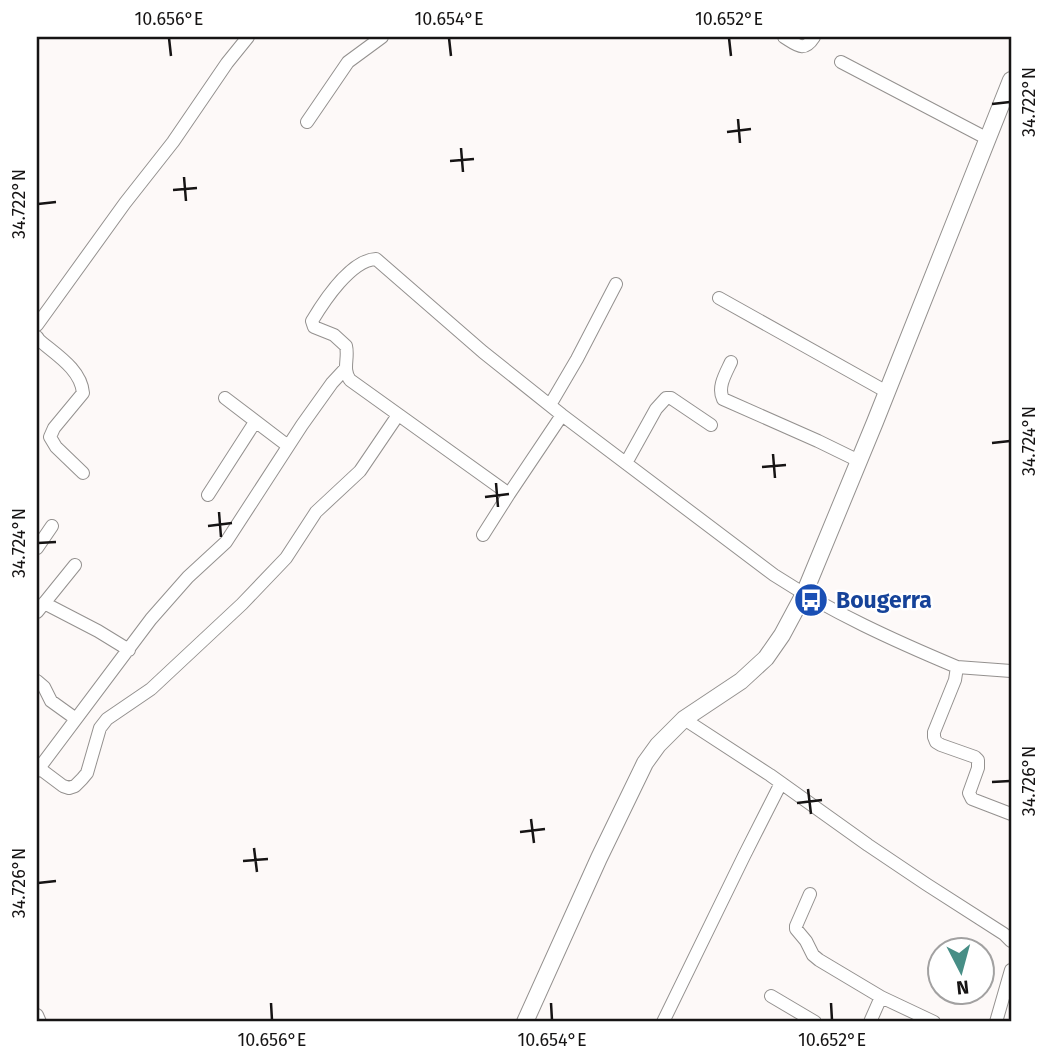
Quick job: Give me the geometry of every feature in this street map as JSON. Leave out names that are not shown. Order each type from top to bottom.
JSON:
[{"type":"main road","points":[[525,1022],[640,773],[658,745],[684,719],[741,681],[766,658],[804,594],[1011,79]]},
{"type":"street","points":[[37,324],[248,37]]},
{"type":"street","points":[[307,122],[348,62],[382,37]]},
{"type":"street","points":[[784,37],[804,47],[814,37]]},
{"type":"street","points":[[841,62],[988,139]]},
{"type":"street","points":[[509,494],[350,380],[345,369],[346,346],[334,335],[313,327],[312,321],[328,297],[345,277],[365,262],[376,259],[483,352],[562,415],[774,575],[804,594],[957,667],[1011,671]]},
{"type":"street","points":[[550,405],[616,284]]},
{"type":"street","points":[[719,298],[887,392]]},
{"type":"street","points":[[37,337],[73,370],[82,385],[83,393],[54,428],[50,438],[83,473]]},
{"type":"street","points":[[731,362],[721,387],[720,396],[723,399],[859,461]]},
{"type":"street","points":[[345,369],[318,400],[226,542],[177,588],[38,770],[63,786],[75,786],[87,773],[100,728],[107,719],[151,689],[278,567],[292,551],[316,512],[360,471],[398,415]]},
{"type":"street","points":[[225,398],[288,446]]},
{"type":"street","points":[[626,463],[656,409],[666,398],[671,398],[710,425]]},
{"type":"street","points":[[483,535],[562,415]]},
{"type":"street","points":[[208,495],[255,422]]},
{"type":"street","points":[[37,548],[52,526]]},
{"type":"street","points":[[75,565],[40,607],[98,631],[129,650]]},
{"type":"street","points":[[957,667],[955,680],[934,737],[940,745],[978,760],[978,768],[969,793],[972,799],[1011,814]]},
{"type":"street","points":[[37,681],[44,687],[51,701],[76,719]]},
{"type":"street","points":[[684,719],[1011,941]]},
{"type":"street","points":[[663,1022],[781,783]]},
{"type":"street","points":[[810,894],[796,926],[813,955],[881,997],[934,1022]]},
{"type":"street","points":[[996,1022],[1011,970]]},
{"type":"street","points":[[771,996],[815,1022]]},
{"type":"street","points":[[870,1022],[881,997]]},
{"type":"street","points":[[37,1015],[40,1022]]},
{"type":"place","name":"Bougerra","points":[[811,600]]}]
